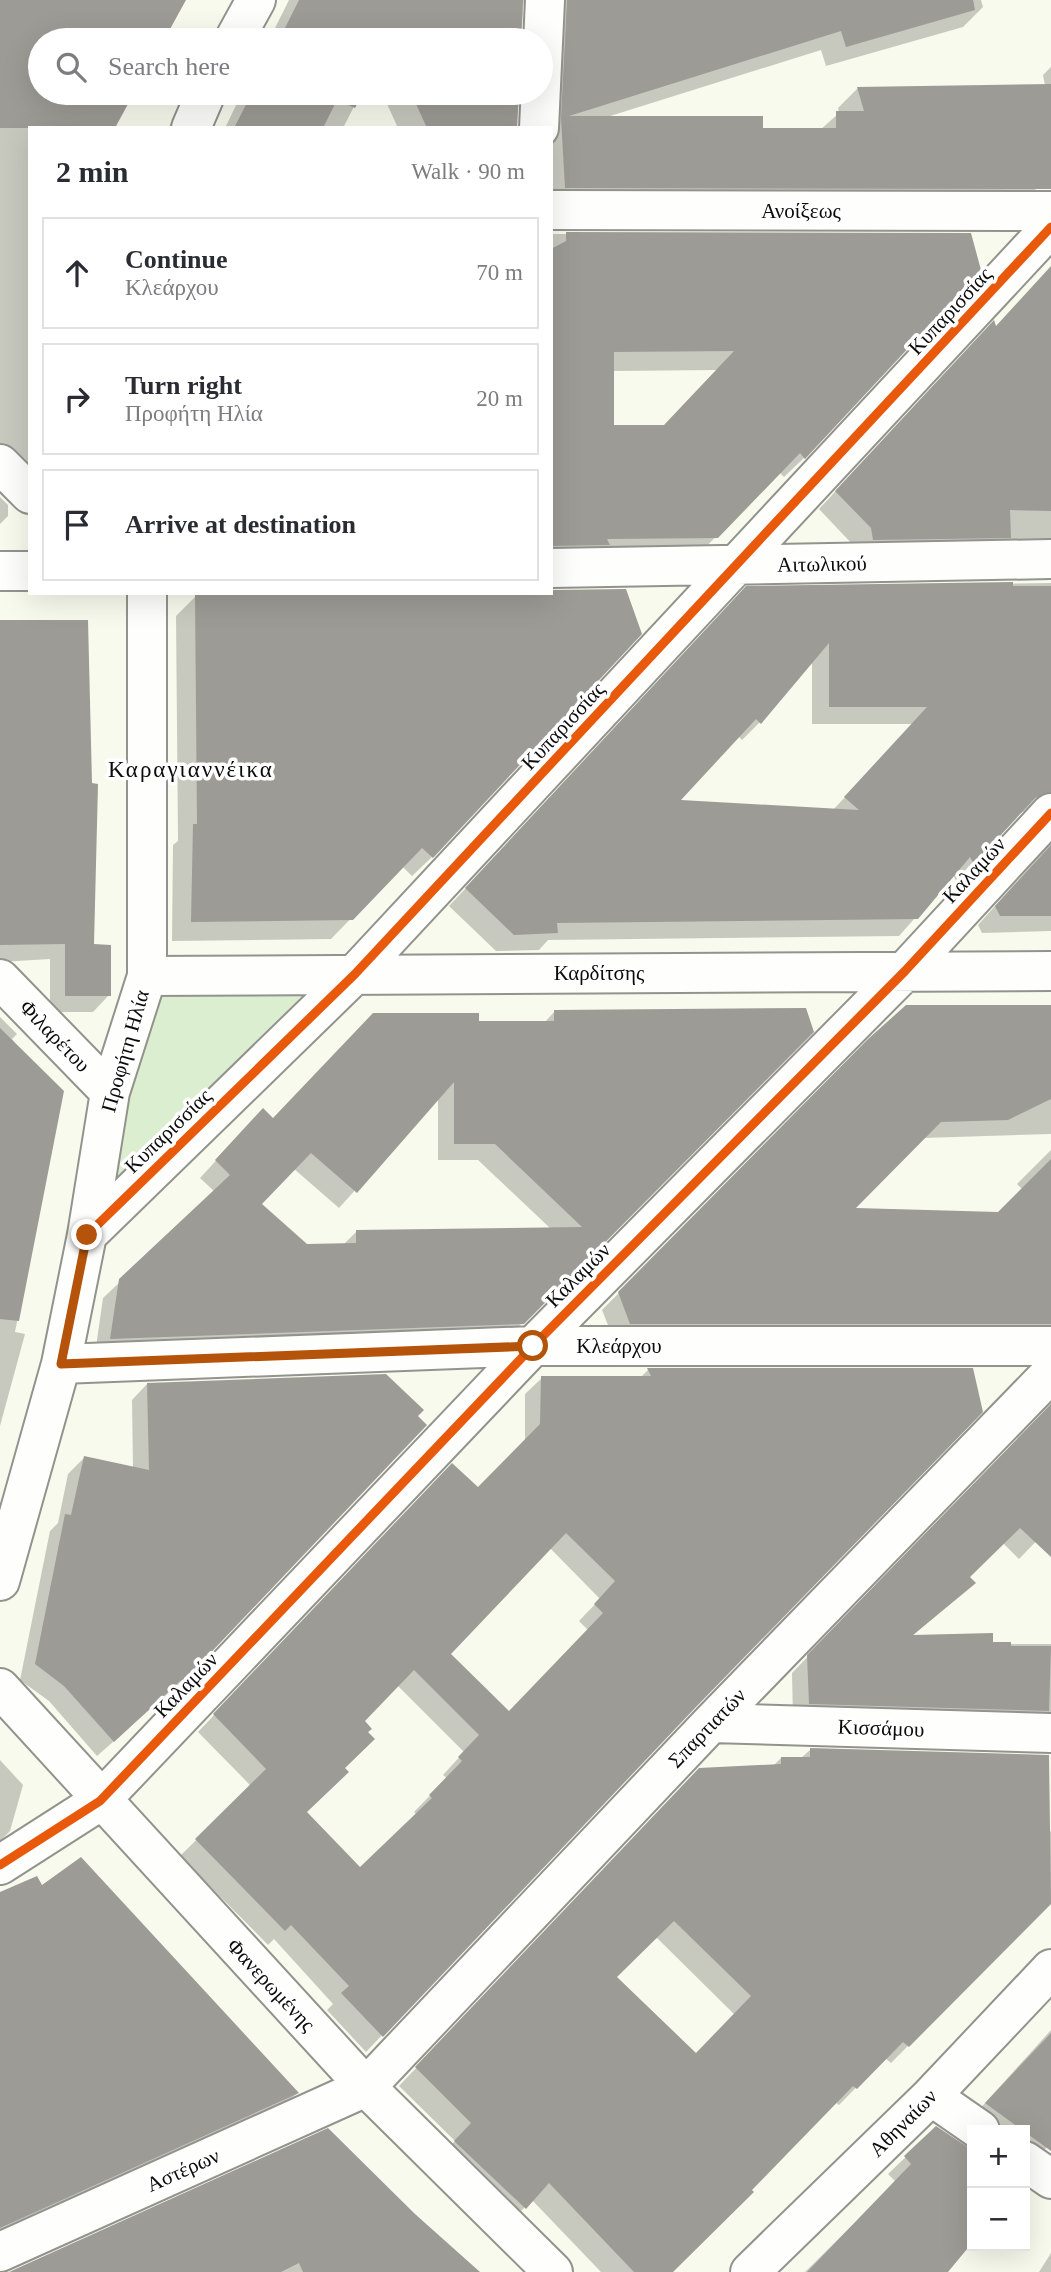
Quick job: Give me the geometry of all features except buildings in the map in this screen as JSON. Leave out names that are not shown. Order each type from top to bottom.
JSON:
[{"type":"street","points":[[241,28],[256,0]]},
{"type":"street","points":[[544,28],[545,0]]},
{"type":"street","points":[[192,126],[201,105]]},
{"type":"street","points":[[540,126],[541,105]]},
{"type":"street","name":"Ανοίξεως","points":[[553,210],[1051,211]]},
{"type":"street","name":"Κυπαρισσίας","points":[[87,1235],[355,974],[1051,227]]},
{"type":"street","points":[[0,464],[28,492]]},
{"type":"street","name":"Αιτωλικού","points":[[553,568],[1051,559]]},
{"type":"street","points":[[0,571],[28,571]]},
{"type":"street","name":"Προφήτη Ηλία","points":[[0,1581],[61,1364],[87,1235],[110,1093],[147,976],[147,595]]},
{"type":"street","name":"Καλαμών","points":[[0,1864],[100,1801],[533,1346],[905,971],[1051,813]]},
{"type":"street","name":"Καρδίτσης","points":[[147,976],[1051,971]]},
{"type":"street","name":"Φιλαρέτου","points":[[0,979],[110,1093]]},
{"type":"street","name":"Κλεάρχου","points":[[61,1364],[533,1346],[1051,1346]]},
{"type":"street","name":"Σπαρτιατών","points":[[366,2087],[712,1723],[1051,1373]]},
{"type":"street","name":"Φανερωμένης","points":[[0,1688],[100,1801],[366,2087],[553,2272]]},
{"type":"street","name":"Κισσάμου","points":[[712,1723],[1051,1733]]},
{"type":"street","name":"Αθηναίων","points":[[750,2272],[931,2096],[1051,1969]]},
{"type":"street","name":"Αστέρων","points":[[0,2252],[366,2087]]},
{"type":"street","points":[[931,2096],[973,2125]]},
{"type":"street","points":[[1030,2164],[1051,2179]]},
{"type":"green space","points":[[355,974],[87,1235],[147,976]]},
{"type":"cycle path","points":[[87,1235],[355,974],[1051,227]]},
{"type":"cycle path","points":[[0,1865],[100,1801],[533,1346],[905,971],[1051,813]]},
{"type":"district","name":"Καραγιαννέικα","points":[[191,769]]},
{"type":"route","points":[[87,1235],[61,1364],[533,1346]]}]
